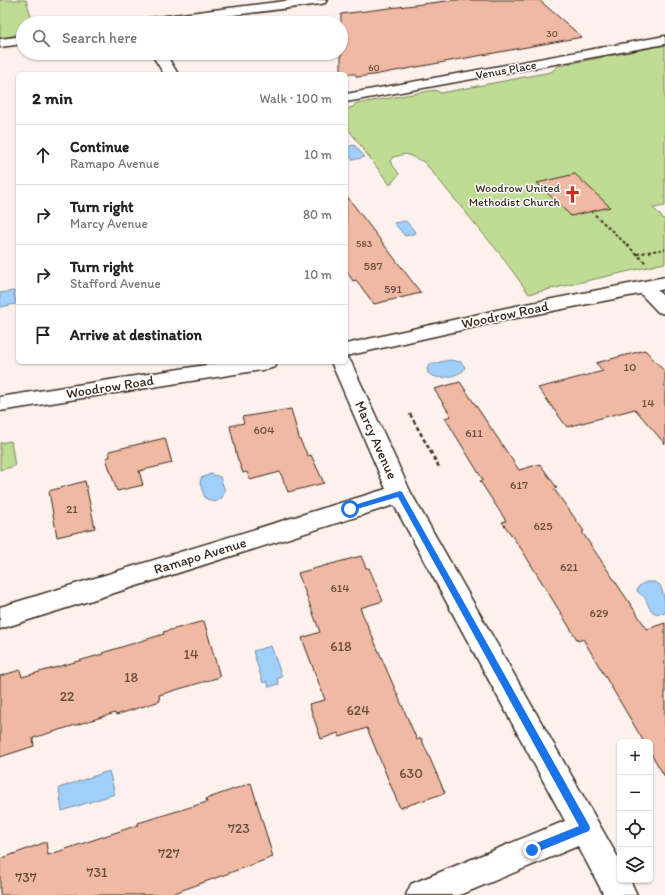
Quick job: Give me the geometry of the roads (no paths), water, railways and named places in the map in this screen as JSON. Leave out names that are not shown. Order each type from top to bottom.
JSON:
[{"type":"street","points":[[196,16],[321,0]]},
{"type":"street","name":"Venus Place","points":[[348,98],[665,40]]},
{"type":"street","points":[[0,43],[16,41]]},
{"type":"street","points":[[162,60],[170,72]]},
{"type":"street","name":"Woodrow Road","points":[[348,350],[506,314],[665,283]]},
{"type":"street","points":[[644,288],[665,308]]},
{"type":"street","name":"Woodrow Road","points":[[0,404],[255,364]]},
{"type":"street","name":"Marcy Avenue","points":[[342,364],[400,494],[586,828],[621,895]]},
{"type":"street","name":"Ramapo Avenue","points":[[0,618],[400,494]]},
{"type":"street","points":[[422,895],[586,828]]},
{"type":"water","points":[[354,145],[365,157],[353,160],[348,154],[348,146]]},
{"type":"water","points":[[406,221],[416,233],[405,236],[394,223]]},
{"type":"water","points":[[14,291],[16,304],[0,307],[0,293]]},
{"type":"water","points":[[450,360],[461,362],[465,367],[463,371],[455,375],[445,377],[436,377],[428,373],[427,368],[431,364]]},
{"type":"water","points":[[211,474],[220,477],[225,491],[221,499],[214,502],[205,498],[200,483],[201,478]]},
{"type":"water","points":[[646,582],[654,582],[660,585],[664,598],[665,613],[654,613],[643,596],[637,591],[639,586]]},
{"type":"water","points":[[271,646],[282,677],[277,679],[279,684],[269,687],[267,681],[263,683],[253,651]]},
{"type":"water","points":[[109,771],[115,794],[62,811],[59,788]]},
{"type":"place","name":"Woodrow United Methodist Church","points":[[573,195]]}]
